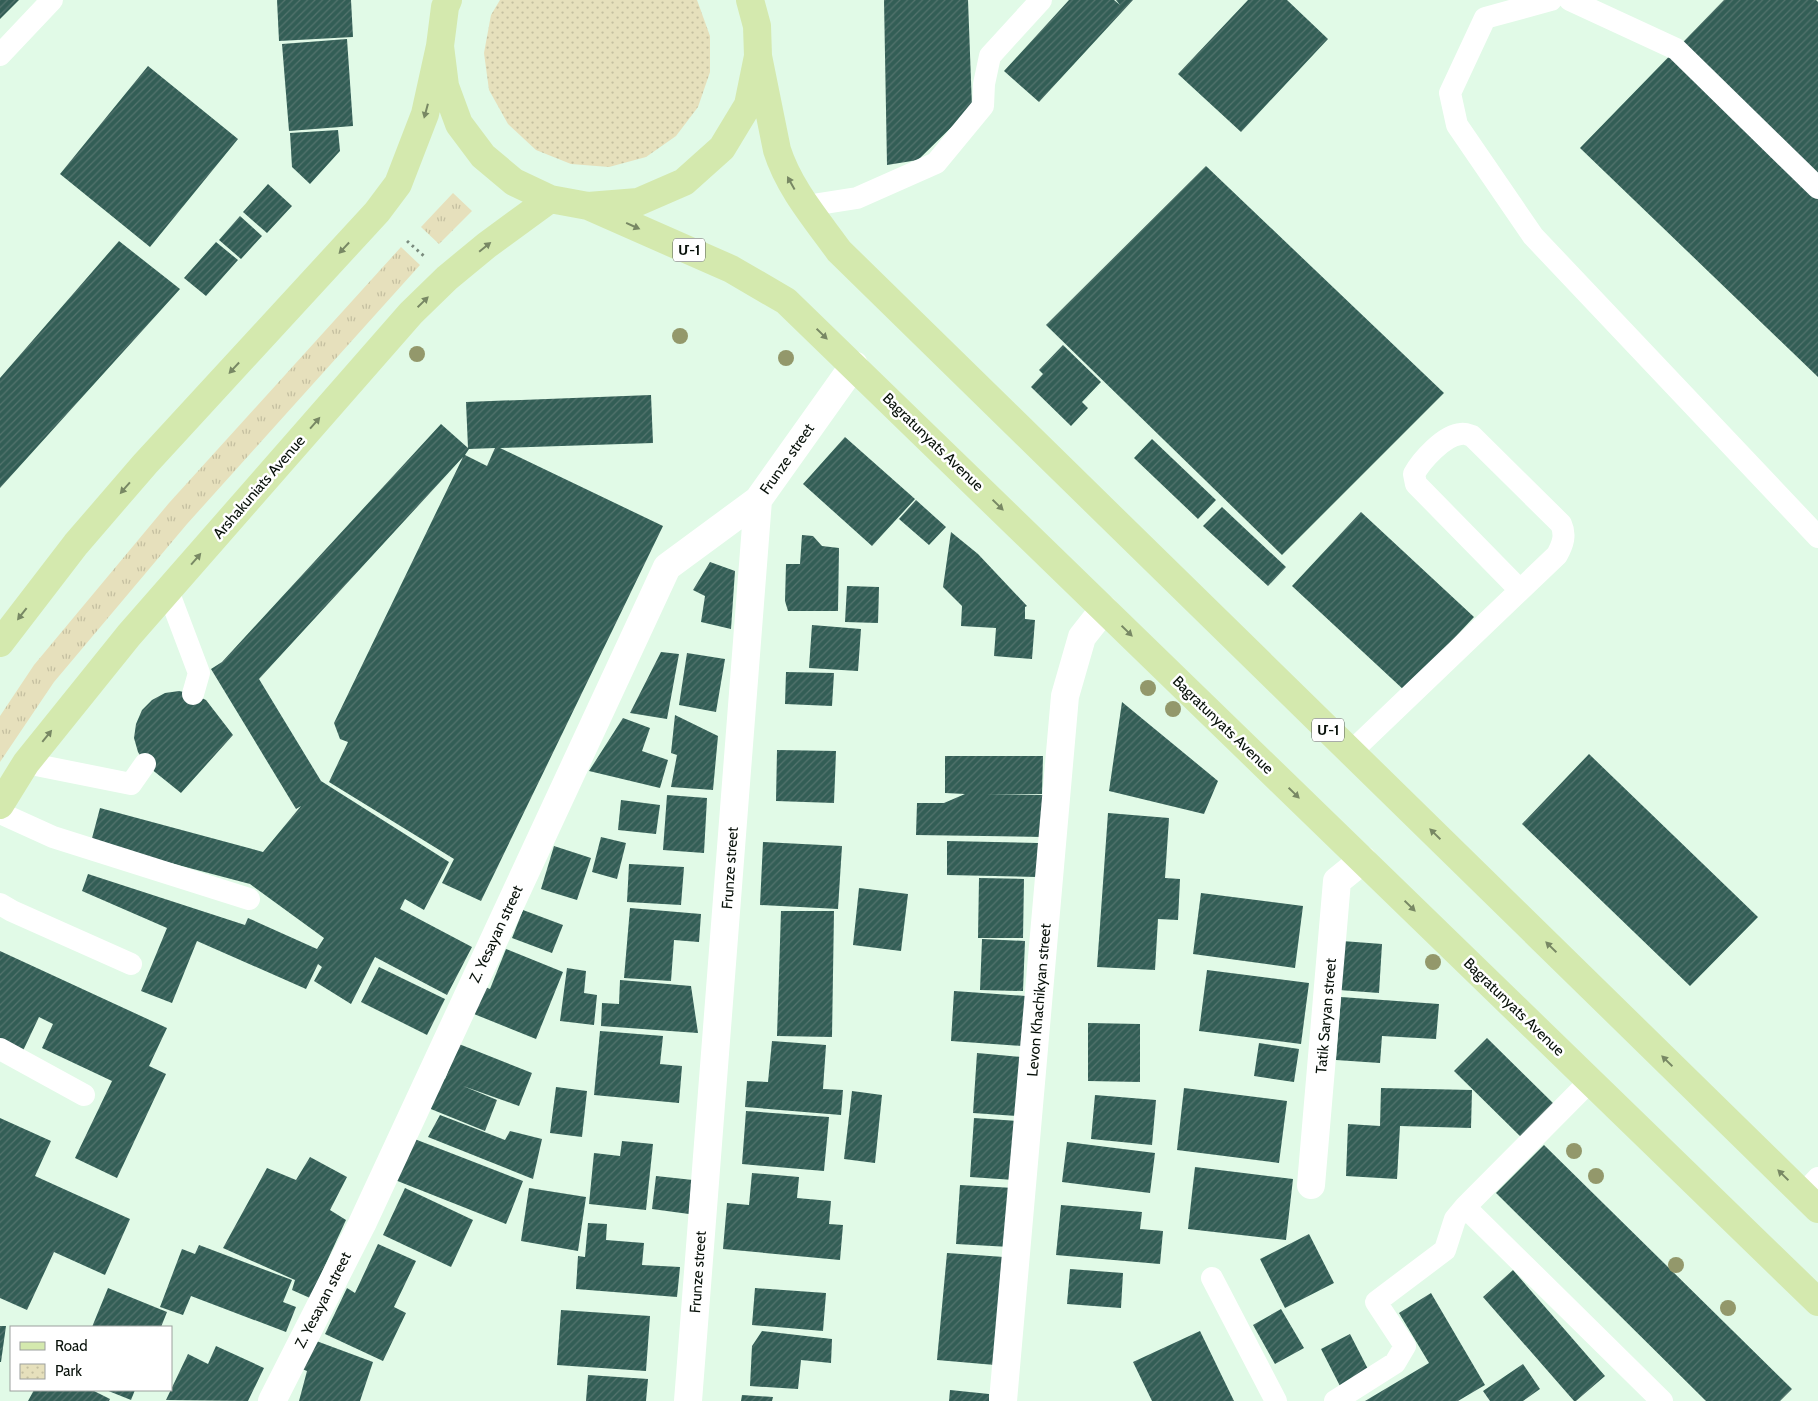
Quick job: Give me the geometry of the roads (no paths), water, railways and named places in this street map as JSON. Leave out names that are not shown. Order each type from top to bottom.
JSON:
[{"type":"main road","points":[[440,46],[444,86],[459,124],[483,156],[514,182],[550,199],[588,206],[638,202],[684,182],[722,148],[748,105],[758,56],[757,26],[750,0]]},
{"type":"main road","points":[[0,642],[76,544],[145,464],[377,212],[398,184],[425,114],[440,46],[445,2]]},
{"type":"main road","name":"Մ-1","points":[[758,56],[776,150],[791,185],[839,251],[1351,752],[1813,1194]]},
{"type":"main road","name":"Arshakuniats Avenue","points":[[0,805],[26,763],[129,634],[411,313],[447,278],[550,199]]},
{"type":"main road","name":"Bagratunyats Avenue","points":[[588,206],[731,269],[786,300],[1818,1302]]},
{"type":"street","name":"Frunze street","points":[[688,1401],[758,500],[854,365]]},
{"type":"street","name":"Z. Yesayan street","points":[[272,1401],[362,1224],[667,567],[758,500]]},
{"type":"street","name":"Levon Khachikyan street","points":[[1003,1401],[1066,696],[1082,637],[1104,609]]},
{"type":"street","name":"Tatik Saryan street","points":[[1311,1185],[1337,881],[1363,860]]},
{"type":"lane","points":[[0,54],[52,0]]},
{"type":"lane","points":[[806,206],[857,198],[936,162],[983,106],[984,84],[990,56],[1041,0]]},
{"type":"lane","points":[[1551,0],[1485,18],[1450,93],[1456,125],[1533,236],[1818,537]]},
{"type":"lane","points":[[1570,0],[1676,49],[1818,188]]},
{"type":"lane","points":[[1351,752],[1557,555],[1562,544],[1564,531],[1561,524],[1472,436],[1461,434],[1451,437],[1439,445],[1418,466],[1414,474],[1416,484],[1520,590]]},
{"type":"lane","points":[[168,591],[199,673],[194,694]]},
{"type":"lane","points":[[26,763],[132,784],[145,764]]},
{"type":"lane","points":[[0,813],[54,837],[249,900]]},
{"type":"lane","points":[[0,904],[132,964]]},
{"type":"lane","points":[[0,1049],[84,1095]]},
{"type":"lane","points":[[1334,1401],[1395,1364],[1405,1346],[1376,1302],[1445,1250],[1455,1219],[1465,1207],[1590,1081]]},
{"type":"lane","points":[[1465,1207],[1662,1401]]},
{"type":"lane","points":[[1212,1278],[1276,1401]]}]
